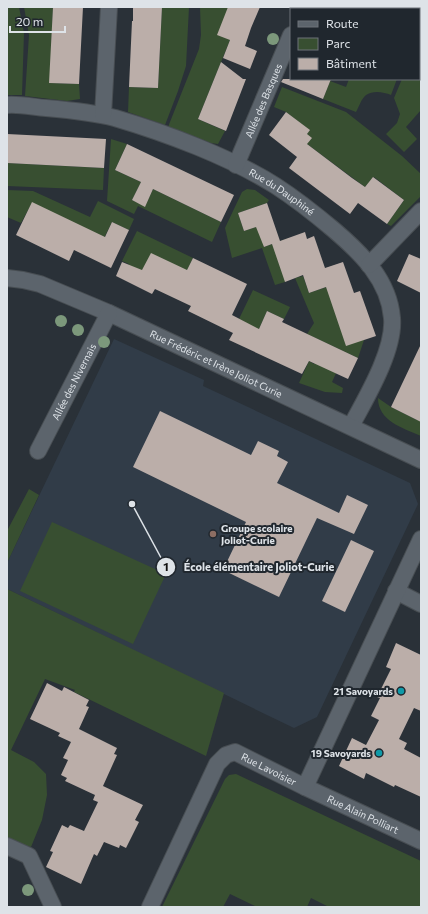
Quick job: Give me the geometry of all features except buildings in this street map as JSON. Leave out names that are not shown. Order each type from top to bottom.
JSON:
[{"type":"street","points":[[103,115],[109,7]]},
{"type":"street","name":"Allée des Basques","points":[[236,165],[290,38]]},
{"type":"street","name":"Rue du Dauphiné","points":[[7,104],[73,110],[103,115],[174,138],[236,165],[275,186],[306,207],[343,237],[378,276],[388,297],[393,330],[388,352],[364,403],[351,426]]},
{"type":"street","points":[[369,265],[421,211]]},
{"type":"street","name":"Rue Frédéric et Irène Joliot Curie","points":[[7,278],[40,284],[109,313],[421,460]]},
{"type":"street","name":"Allée des Nivernais","points":[[38,451],[109,313]]},
{"type":"street","name":"Rue Lavoisier","points":[[150,907],[217,764],[226,755],[235,752],[305,787],[421,539]]},
{"type":"street","points":[[396,591],[421,604]]},
{"type":"street","name":"Rue Alain Polliart","points":[[305,787],[421,841]]},
{"type":"street","points":[[7,846],[29,856],[52,907]]},
{"type":"shaded area","name":"Groupe scolaire Joliot-Curie","points":[[114,339],[204,380],[203,386],[410,483],[418,504],[317,717],[294,728],[7,589],[7,563]]},
{"type":"green space","points":[[7,7],[19,7],[24,33],[22,95],[7,95]]},
{"type":"green space","points":[[24,7],[53,7],[50,83],[79,84],[80,99],[67,101],[25,96],[29,35]]},
{"type":"green space","points":[[162,7],[189,7],[186,66],[165,125],[128,112],[129,87],[158,88]]},
{"type":"green space","points":[[200,7],[228,7],[230,40],[198,119],[225,131],[218,144],[211,143],[168,127],[199,49],[201,35]]},
{"type":"green space","points":[[421,76],[421,110],[406,127],[417,139],[404,152],[386,134],[397,123],[400,114],[394,98],[402,80],[420,80]]},
{"type":"green space","points":[[349,80],[397,80],[391,95],[378,92],[369,93],[363,99],[356,112],[323,99],[330,81],[346,87]]},
{"type":"green space","points":[[282,87],[346,112],[402,156],[421,174],[421,196],[391,226],[387,224],[404,200],[374,177],[365,187],[307,144],[307,134],[309,130],[286,112],[274,107]]},
{"type":"green space","points":[[111,139],[127,144],[115,170],[141,182],[132,200],[145,206],[153,189],[221,222],[212,242],[138,206],[134,214],[107,201]]},
{"type":"green space","points":[[7,163],[104,168],[103,190],[7,186]]},
{"type":"green space","points":[[247,189],[255,190],[269,200],[267,203],[238,213],[244,231],[261,225],[264,247],[289,238],[285,282],[275,285],[262,248],[232,258],[225,228],[242,192]]},
{"type":"green space","points":[[7,190],[33,191],[90,217],[98,201],[134,219],[129,230],[112,222],[99,248],[32,203],[21,223],[7,217]]},
{"type":"green space","points":[[137,231],[193,258],[179,287],[127,268],[129,264],[122,261]]},
{"type":"green space","points":[[303,276],[309,293],[338,283],[364,340],[358,358],[307,334],[314,323],[295,278]]},
{"type":"green space","points":[[253,290],[290,307],[284,319],[267,311],[255,338],[245,322],[239,319]]},
{"type":"green space","points":[[317,358],[338,369],[332,382],[343,388],[342,393],[325,392],[299,383],[309,361],[314,364]]},
{"type":"green space","points":[[378,398],[391,407],[417,420],[421,413],[421,436],[399,427],[387,418],[382,413]]},
{"type":"green space","points":[[29,489],[39,495],[7,563],[7,531]]},
{"type":"green space","points":[[52,522],[166,574],[133,644],[20,591]]},
{"type":"green space","points":[[7,589],[224,693],[206,756],[74,692],[75,690],[45,679],[11,750],[34,762],[46,774],[47,795],[42,820],[31,847],[7,840]]},
{"type":"green space","points":[[236,774],[421,861],[421,907],[329,907],[311,898],[307,907],[257,907],[230,894],[223,907],[162,907],[225,779],[229,775]]},
{"type":"place","name":"École élémentaire Joliot-Curie","points":[[132,504]]},
{"type":"place","name":"Groupe scolaire Joliot-Curie","points":[[213,534]]},
{"type":"place","name":"21 Savoyards","points":[[401,691]]},
{"type":"place","name":"19 Savoyards","points":[[379,753]]}]
